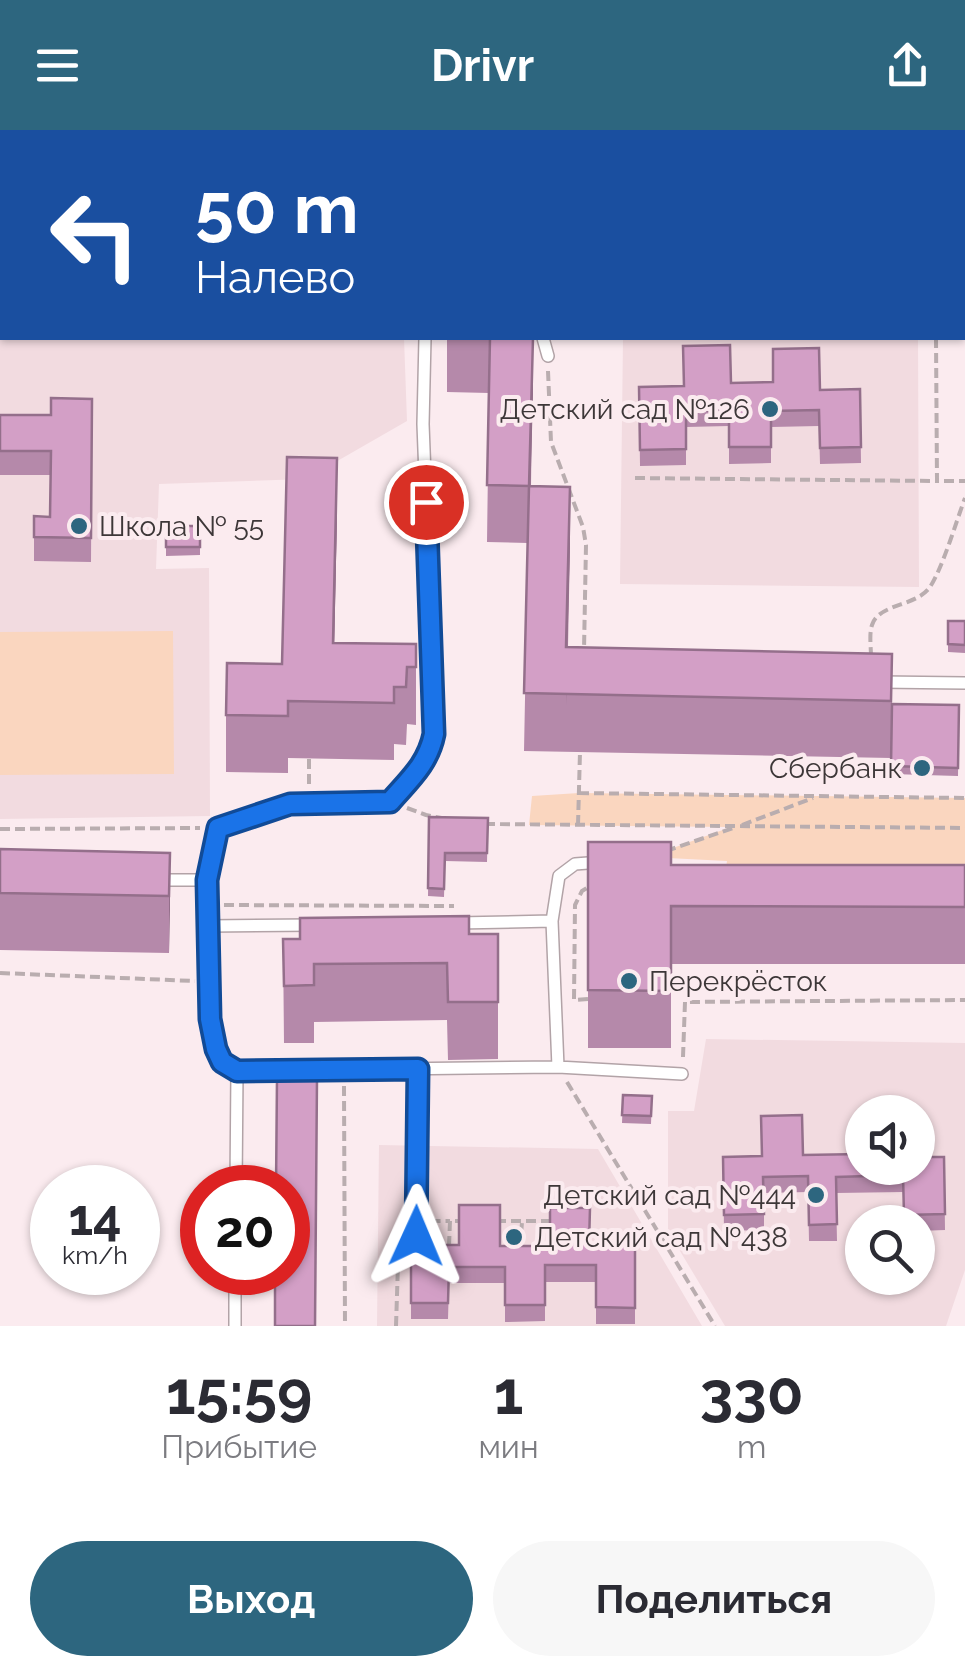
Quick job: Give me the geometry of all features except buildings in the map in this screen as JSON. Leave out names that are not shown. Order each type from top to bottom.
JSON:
[{"type":"lane","points":[[425,340],[423,424],[434,734],[430,752],[423,766],[390,802],[290,804],[218,828],[207,880],[210,1019],[216,1049],[222,1062],[237,1071],[558,1067],[682,1074]]},
{"type":"lane","points":[[544,340],[548,356]]},
{"type":"lane","points":[[872,681],[965,683]]},
{"type":"lane","points":[[558,1067],[552,921],[559,876],[576,864],[607,863]]},
{"type":"lane","points":[[150,880],[207,880]]},
{"type":"lane","points":[[446,923],[552,921]]},
{"type":"lane","points":[[208,926],[327,924]]},
{"type":"lane","points":[[416,1236],[418,1069]]},
{"type":"lane","points":[[236,1165],[237,1071]]},
{"type":"lane","points":[[235,1295],[235,1326]]},
{"type":"path","points":[[936,340],[937,481]]},
{"type":"path","points":[[548,356],[551,442],[586,544],[584,658]]},
{"type":"path","points":[[635,478],[965,481]]},
{"type":"path","points":[[872,681],[870,626],[877,616],[921,598],[932,584],[965,498]]},
{"type":"path","points":[[578,825],[580,752]]},
{"type":"path","points":[[309,758],[310,804]]},
{"type":"path","points":[[579,793],[965,798]]},
{"type":"path","points":[[666,851],[817,796]]},
{"type":"path","points":[[390,802],[443,818]]},
{"type":"path","points":[[477,822],[965,828]]},
{"type":"path","points":[[0,829],[218,828]]},
{"type":"path","points":[[588,999],[574,1000],[575,904],[582,890],[596,882]]},
{"type":"path","points":[[208,905],[458,906]]},
{"type":"path","points":[[0,974],[209,981]]},
{"type":"path","points":[[682,1074],[685,1002],[965,1000]]},
{"type":"path","points":[[558,1067],[715,1326]]},
{"type":"path","points":[[344,1070],[345,1326]]},
{"type":"path","points":[[449,1256],[450,1221],[468,1221]]},
{"type":"path","points":[[486,1221],[556,1221]]},
{"type":"path","points":[[520,1248],[522,1221]]},
{"type":"path","points":[[396,1326],[398,1264],[407,1258],[421,1258]]},
{"type":"shaded area","name":"Школа № 55","points":[[0,340],[404,340],[407,421],[306,479],[159,484],[156,569],[209,568],[210,816],[0,819]]},
{"type":"shaded area","name":"Детский сад №126","points":[[623,340],[918,340],[919,587],[620,584]]},
{"type":"shaded area","points":[[173,631],[174,774],[0,775],[0,632]]},
{"type":"shaded area","points":[[579,793],[965,798],[965,883],[725,874],[727,861],[648,857],[731,827],[529,825],[532,796]]},
{"type":"shaded area","name":"Детский сад №444","points":[[706,1039],[965,1043],[965,1270],[946,1326],[725,1326],[668,1231],[668,1111],[694,1111]]},
{"type":"shaded area","name":"Детский сад №438","points":[[379,1145],[598,1149],[702,1326],[377,1326]]},
{"type":"place","name":"Детский сад №126","points":[[770,409]]},
{"type":"place","name":"Школа № 55","points":[[79,526]]},
{"type":"place","name":"Сбербанк","points":[[922,768]]},
{"type":"place","name":"Перекрёсток","points":[[629,981]]},
{"type":"place","name":"Детский сад №444","points":[[816,1195]]},
{"type":"place","name":"Детский сад №438","points":[[514,1237]]},
{"type":"route","points":[[416,1236],[418,1069],[237,1071],[222,1062],[210,1019],[207,880],[218,828],[290,804],[390,802],[423,766],[434,734],[426,502]]}]
